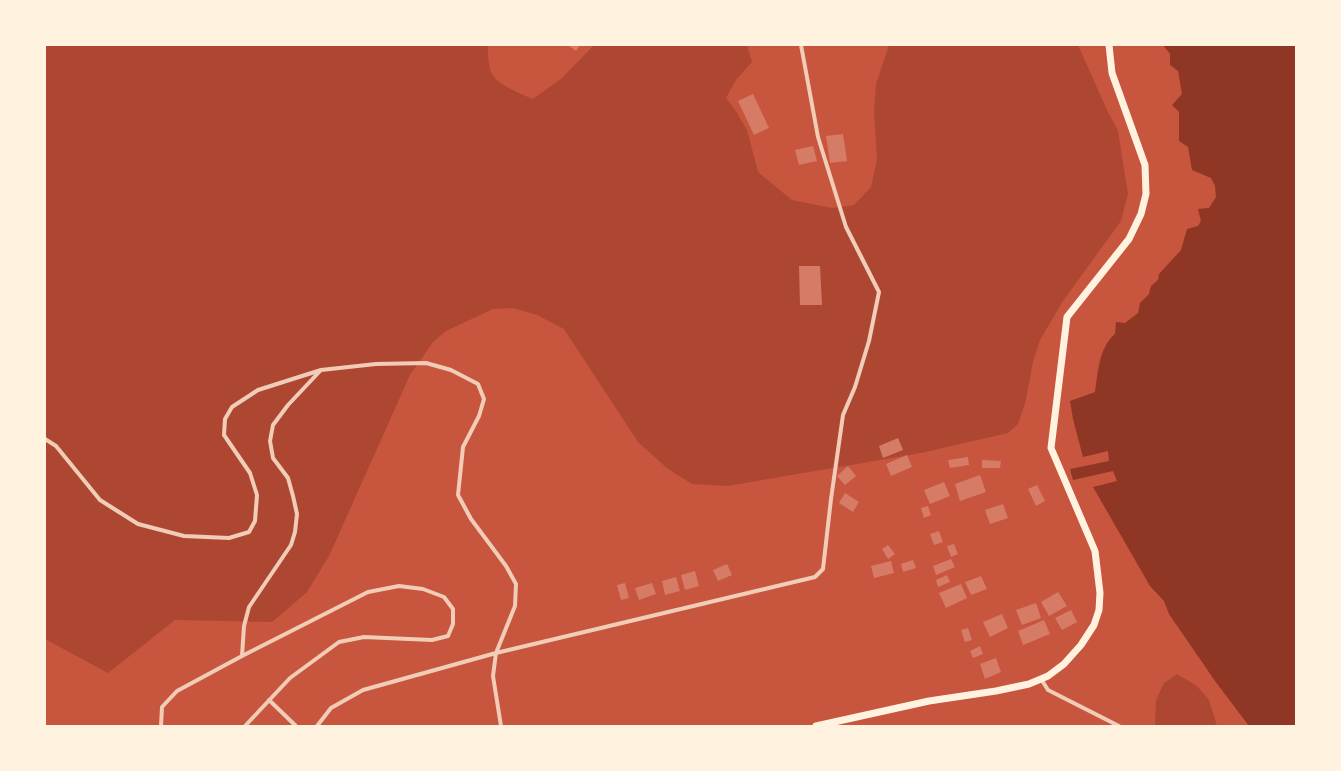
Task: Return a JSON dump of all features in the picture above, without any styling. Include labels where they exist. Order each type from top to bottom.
[{"type":"main road","points":[[816,726],[929,701],[996,691],[1029,684],[1048,676],[1064,664],[1081,645],[1094,625],[1099,610],[1100,593],[1094,551],[1051,448],[1067,317],[1129,239],[1141,214],[1146,194],[1145,165],[1112,73],[1109,45]]},
{"type":"street","points":[[317,726],[331,708],[363,690],[496,652],[816,577],[823,569],[843,415],[855,387],[869,341],[879,292],[846,227],[818,136],[801,45]]},
{"type":"street","points":[[45,439],[56,446],[100,500],[138,524],[184,536],[229,538],[249,532],[255,521],[257,495],[250,473],[224,435],[226,419],[232,407],[258,390],[321,370],[376,364],[426,363],[452,370],[478,384],[484,399],[479,416],[463,447],[458,495],[471,519],[506,566],[516,584],[514,606],[496,652],[493,676],[501,726]]},
{"type":"street","points":[[242,656],[244,626],[250,607],[291,545],[295,532],[297,514],[288,478],[273,458],[270,441],[273,425],[288,405],[321,370]]},
{"type":"street","points":[[161,726],[162,707],[177,691],[368,592],[399,586],[423,589],[444,597],[453,609],[452,624],[448,636],[432,640],[364,637],[339,642],[290,678],[245,726]]},
{"type":"street","points":[[1041,679],[1048,690],[1119,726]]},
{"type":"street","points":[[269,700],[296,726]]},
{"type":"shaded area","points":[[45,45],[488,45],[488,60],[492,74],[495,78],[510,89],[533,99],[562,78],[594,45],[747,45],[752,62],[736,80],[726,98],[734,108],[747,130],[758,172],[792,200],[832,208],[854,205],[871,187],[877,159],[874,112],[876,84],[889,45],[1078,45],[1118,131],[1128,194],[1121,221],[1063,301],[1040,340],[1033,362],[1025,404],[1018,424],[1008,433],[921,453],[727,486],[692,484],[668,469],[638,442],[564,329],[537,315],[513,308],[493,309],[446,331],[433,342],[410,375],[329,556],[307,592],[272,622],[175,620],[108,673],[45,639]]},
{"type":"shaded area","points":[[1163,45],[1296,45],[1296,726],[1249,726],[1215,681],[1169,614],[1164,601],[1150,586],[1093,487],[1117,481],[1113,471],[1073,480],[1070,469],[1109,461],[1108,451],[1083,457],[1070,401],[1095,392],[1102,353],[1110,339],[1115,334],[1116,322],[1125,323],[1138,313],[1140,303],[1149,294],[1151,286],[1158,280],[1159,274],[1181,250],[1187,229],[1198,226],[1201,221],[1198,209],[1209,208],[1216,197],[1215,186],[1211,178],[1192,170],[1188,147],[1179,141],[1179,112],[1172,105],[1182,94],[1178,71],[1170,65],[1170,54]]},
{"type":"shaded area","points":[[1177,674],[1197,686],[1209,700],[1217,726],[1155,726],[1156,700],[1164,683]]},
{"type":"building","points":[[568,45],[580,45],[576,51]]},
{"type":"building","points":[[753,94],[769,128],[754,135],[738,101]]},
{"type":"building","points":[[843,134],[847,161],[830,163],[826,136]]},
{"type":"building","points":[[813,146],[817,161],[799,165],[795,150]]},
{"type":"building","points":[[799,266],[820,266],[822,305],[800,305]]},
{"type":"building","points":[[898,438],[903,450],[883,458],[879,446]]},
{"type":"building","points":[[907,455],[912,467],[891,476],[886,464]]},
{"type":"building","points":[[968,457],[969,465],[950,468],[948,460]]},
{"type":"building","points":[[982,460],[1001,461],[1000,468],[982,468]]},
{"type":"building","points":[[848,466],[856,476],[845,485],[837,476]]},
{"type":"building","points":[[980,475],[986,492],[960,501],[955,484]]},
{"type":"building","points":[[944,482],[950,496],[930,504],[924,490]]},
{"type":"building","points":[[1037,485],[1045,501],[1036,506],[1028,489]]},
{"type":"building","points":[[845,493],[859,502],[853,512],[839,503]]},
{"type":"building","points":[[1003,504],[1008,518],[990,524],[985,510]]},
{"type":"building","points":[[928,506],[931,515],[924,518],[921,508]]},
{"type":"building","points":[[939,531],[943,542],[934,545],[930,534]]},
{"type":"building","points":[[954,544],[958,554],[951,557],[947,546]]},
{"type":"building","points":[[888,545],[895,554],[888,559],[882,549]]},
{"type":"building","points":[[951,559],[955,567],[936,575],[933,566]]},
{"type":"building","points":[[913,560],[916,568],[903,572],[901,564]]},
{"type":"building","points":[[891,561],[894,573],[874,578],[871,566]]},
{"type":"building","points":[[727,564],[732,575],[718,581],[713,570]]},
{"type":"building","points":[[695,571],[699,586],[685,590],[681,575]]},
{"type":"building","points":[[947,575],[950,582],[938,587],[936,580]]},
{"type":"building","points":[[981,576],[987,589],[971,595],[965,582]]},
{"type":"building","points":[[676,577],[680,591],[665,595],[662,581]]},
{"type":"building","points":[[625,583],[629,598],[621,600],[617,585]]},
{"type":"building","points":[[652,583],[656,594],[639,600],[635,588]]},
{"type":"building","points":[[961,584],[967,598],[946,608],[939,593]]},
{"type":"building","points":[[1058,592],[1067,606],[1049,616],[1041,602]]},
{"type":"building","points":[[1036,603],[1041,618],[1022,625],[1016,610]]},
{"type":"building","points":[[1071,610],[1077,622],[1062,630],[1055,618]]},
{"type":"building","points":[[1002,614],[1008,628],[990,637],[983,622]]},
{"type":"building","points":[[1044,620],[1050,634],[1023,645],[1018,631]]},
{"type":"building","points":[[968,628],[972,640],[965,642],[961,630]]},
{"type":"building","points":[[980,646],[983,654],[973,658],[970,651]]},
{"type":"building","points":[[996,658],[1001,672],[985,679],[980,664]]}]
